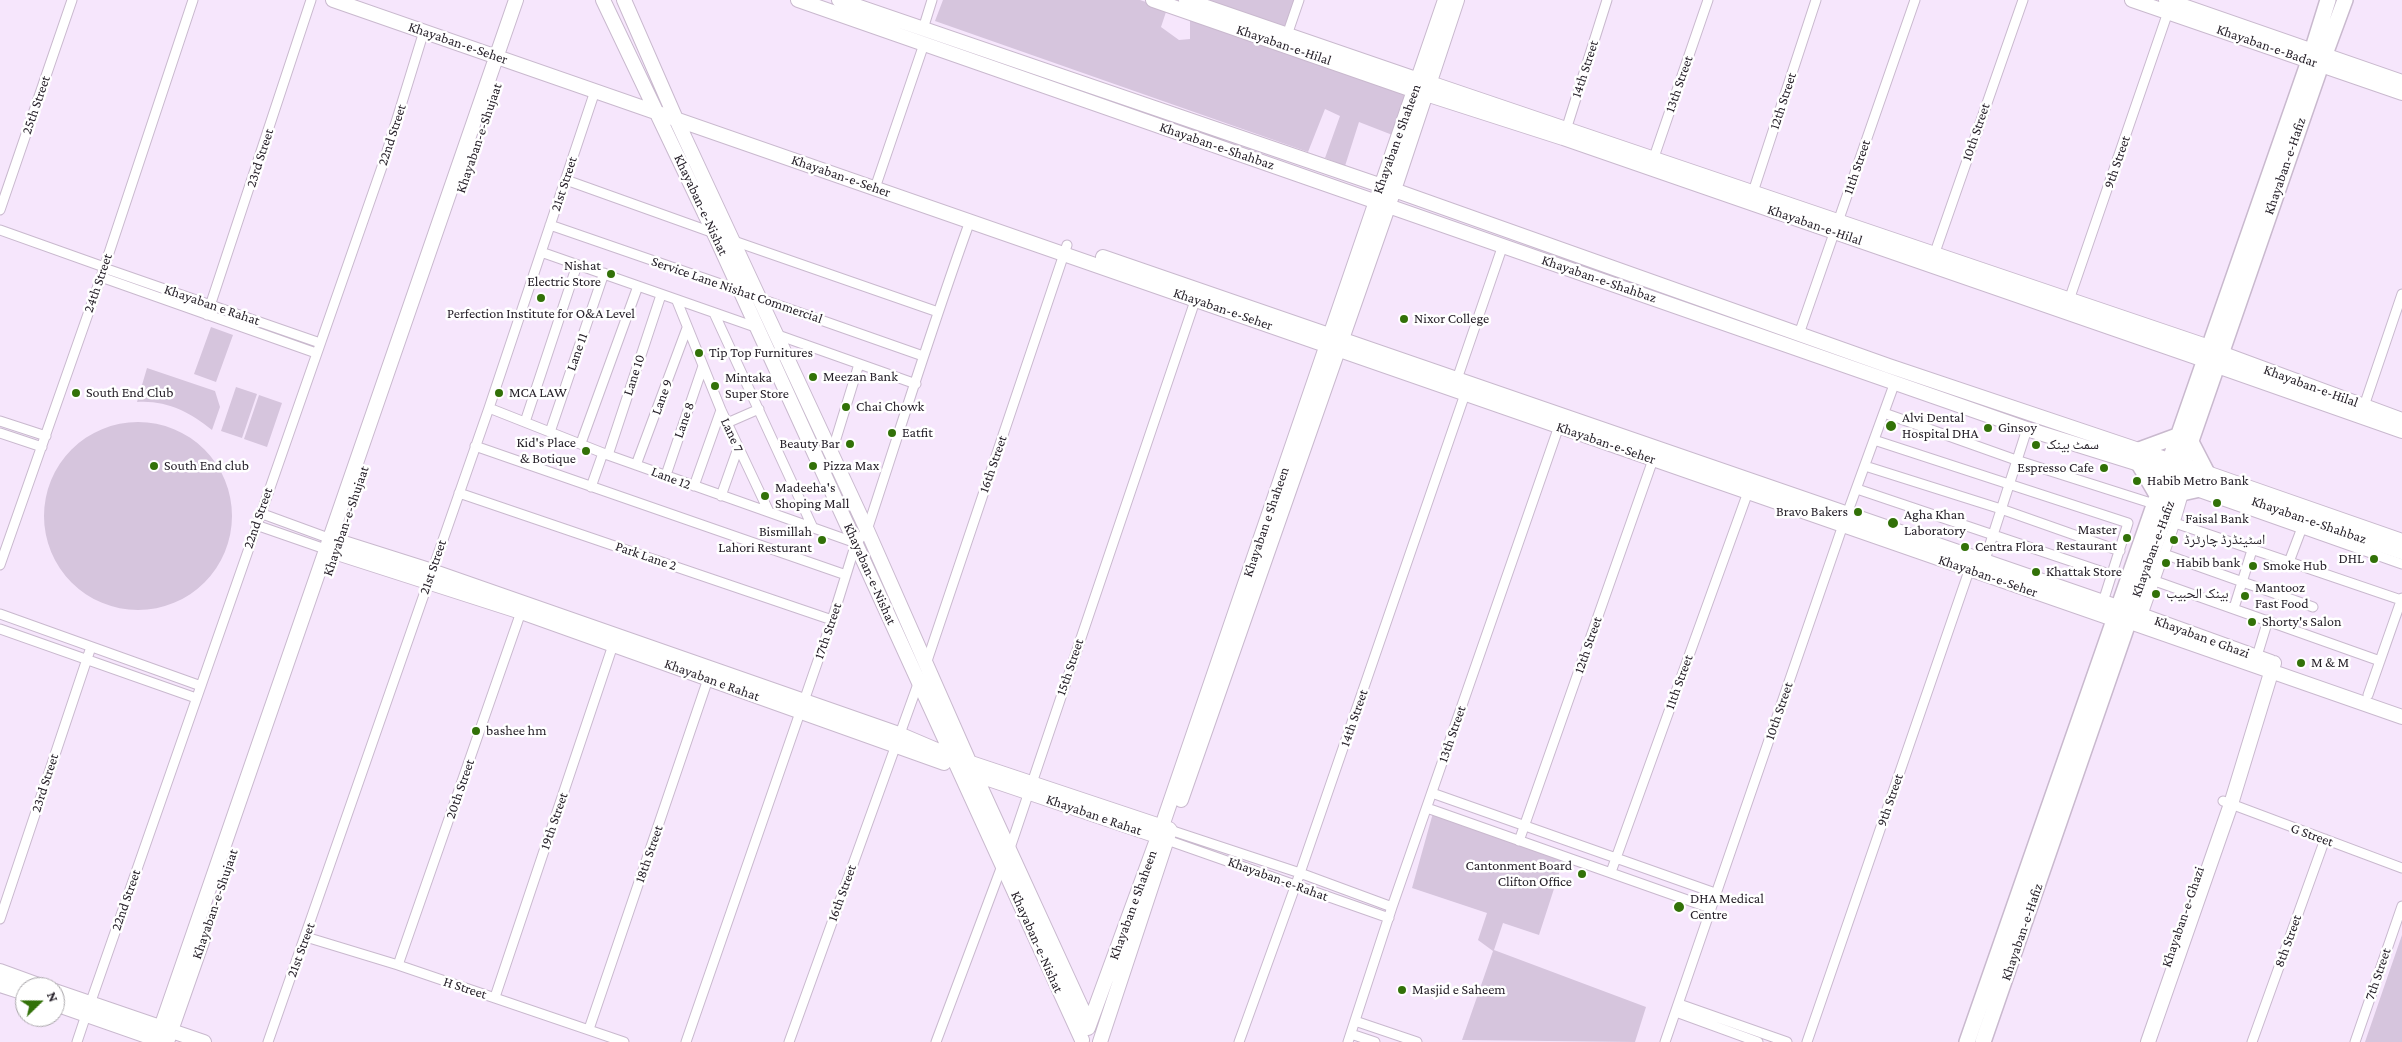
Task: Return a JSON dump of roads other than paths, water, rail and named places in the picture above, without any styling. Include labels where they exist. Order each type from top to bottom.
[{"type":"main road","name":"Khayaban-e-Hafiz","points":[[1983,1042],[2045,865],[2128,616],[2156,500],[2167,466],[2184,439],[2316,58],[2328,0]]},
{"type":"main road","name":"Khayaban-e-Hafiz","points":[[2316,58],[2346,0]]},
{"type":"main road","name":"Khayaban-e-Hafiz","points":[[1968,1042],[2031,860],[2128,616],[2162,547],[2183,492],[2184,439]]},
{"type":"main road","points":[[2156,500],[2139,457],[2184,439],[2207,475],[2183,492]]},
{"type":"main road","points":[[2031,860],[2045,865]]},
{"type":"street","name":"25th Street","points":[[0,210],[72,0]]},
{"type":"street","name":"24th Street","points":[[0,565],[103,271],[194,0]]},
{"type":"street","name":"23rd Street","points":[[208,315],[311,0]]},
{"type":"street","name":"Khayaban-e-Seher","points":[[333,0],[503,55],[1333,342],[1559,426],[1655,454],[1748,492],[1845,520]]},
{"type":"street","name":"Khayaban-e-Seher","points":[[355,0],[595,91],[654,107]]},
{"type":"street","points":[[503,55],[516,0]]},
{"type":"street","name":"Khayaban-e-Shujaat","points":[[163,1037],[503,55],[525,0]]},
{"type":"street","name":"Khayaban-e-Nishat","points":[[604,0],[741,291],[919,682],[1010,849],[1089,1024]]},
{"type":"street","name":"Khayaban-e-Nishat","points":[[624,0],[867,530],[926,664],[1002,865],[1082,1041]]},
{"type":"street","name":"Khayaban-e-Shahbaz","points":[[798,0],[2027,429],[2139,457]]},
{"type":"street","name":"Khayaban-e-Shahbaz","points":[[839,0],[1394,190],[2139,457],[2182,471],[2207,475],[2402,541]]},
{"type":"street","points":[[923,29],[932,0]]},
{"type":"street","name":"Khayaban-e-Hilal","points":[[1153,0],[1285,40],[1565,133],[2213,357],[2402,420]]},
{"type":"street","points":[[1186,0],[1285,40],[1299,0]]},
{"type":"street","name":"Khayaban e Shaheen","points":[[1381,203],[1394,190],[1445,0]]},
{"type":"street","name":"Khayaban e Shaheen","points":[[1100,1042],[1164,833],[1381,203],[1380,186],[1457,0]]},
{"type":"street","name":"14th Street","points":[[1565,133],[1607,0]]},
{"type":"street","name":"13th Street","points":[[1652,163],[1708,0]]},
{"type":"street","name":"12th Street","points":[[1752,197],[1816,0]]},
{"type":"street","name":"11th Street","points":[[1799,334],[1915,0]]},
{"type":"street","name":"10th Street","points":[[1932,260],[2023,0]]},
{"type":"street","name":"Khayaban-e-Badar","points":[[2132,0],[2167,6],[2316,58],[2402,93]]},
{"type":"street","name":"9th Street","points":[[2067,306],[2167,6]]},
{"type":"street","name":"22nd Street","points":[[77,1042],[384,161],[424,31]]},
{"type":"street","points":[[876,184],[924,44]]},
{"type":"street","name":"Khayaban-e-Badar","points":[[2316,58],[2402,82]]},
{"type":"street","name":"21st Street","points":[[268,1042],[489,408],[595,91]]},
{"type":"street","points":[[566,180],[938,312]]},
{"type":"street","name":"Khayaban-e-Seher","points":[[876,184],[970,221],[1066,250]]},
{"type":"street","name":"17th Street","points":[[686,1042],[832,620],[856,543],[867,530],[916,384],[923,356],[970,221]]},
{"type":"street","name":"Service Lane Nishat Commercial","points":[[550,225],[923,356]]},
{"type":"street","points":[[0,230],[103,271]]},
{"type":"street","name":"14th Street","points":[[1239,1042],[1296,886],[1459,388],[1503,246]]},
{"type":"street","name":"16th Street","points":[[789,1042],[926,664],[1066,250]]},
{"type":"street","points":[[542,252],[916,384]]},
{"type":"street","points":[[525,422],[577,265]]},
{"type":"street","name":"Khayaban e Rahat","points":[[103,271],[211,305],[320,343]]},
{"type":"street","name":"Khayaban e Rahat","points":[[103,271],[208,315],[316,354]]},
{"type":"street","name":"Lane 11","points":[[550,432],[604,273]]},
{"type":"street","points":[[581,443],[638,286]]},
{"type":"street","points":[[2364,406],[2402,294]]},
{"type":"street","name":"Lane 10","points":[[591,486],[606,454],[661,295]]},
{"type":"street","name":"15th Street","points":[[936,1042],[1002,865],[1010,849],[1028,788],[1197,295]]},
{"type":"street","name":"Lane 7","points":[[677,301],[721,410],[769,512]]},
{"type":"street","points":[[714,313],[813,528]]},
{"type":"street","name":"Lane 9","points":[[636,465],[687,328]]},
{"type":"street","points":[[2213,357],[2402,431]]},
{"type":"street","points":[[831,455],[859,364]]},
{"type":"street","name":"Lane 8","points":[[666,475],[703,366]]},
{"type":"street","name":"10th Street","points":[[1665,1042],[1845,520],[1895,382]]},
{"type":"street","name":"Khayaban-e-Seher","points":[[1459,388],[2128,616],[2272,667],[2402,717]]},
{"type":"street","name":"Lane 12","points":[[489,408],[720,496],[856,543]]},
{"type":"street","points":[[727,423],[759,409]]},
{"type":"street","points":[[694,486],[721,410]]},
{"type":"street","points":[[1884,412],[2016,460],[2156,500]]},
{"type":"street","points":[[0,420],[46,436]]},
{"type":"street","name":"13th Street","points":[[1350,1038],[1392,907],[1559,426]]},
{"type":"street","name":"9th Street","points":[[1807,1042],[1977,565],[1993,534],[2027,429]]},
{"type":"street","points":[[0,433],[42,447]]},
{"type":"street","points":[[1874,440],[2128,523],[2101,608]]},
{"type":"street","points":[[475,446],[846,575]]},
{"type":"street","points":[[720,496],[738,448]]},
{"type":"street","name":"12th Street","points":[[1519,841],[1655,454]]},
{"type":"street","points":[[1865,466],[2000,509],[2120,551]]},
{"type":"street","points":[[2207,475],[2402,534]]},
{"type":"street","name":"Khayaban-e-Shahbaz","points":[[2207,475],[2303,524],[2402,552]]},
{"type":"street","points":[[1856,489],[2112,575]]},
{"type":"street","name":"Park Lane 2","points":[[459,492],[832,620]]},
{"type":"street","name":"11th Street","points":[[1611,872],[1748,492]]},
{"type":"street","points":[[2128,616],[2155,581],[2162,547],[2175,523],[2183,492],[2303,524],[2402,564]]},
{"type":"street","name":"Khayaban e Rahat","points":[[260,514],[333,546]]},
{"type":"street","points":[[2175,523],[2402,599],[2368,695]]},
{"type":"street","points":[[2290,562],[2303,524]]},
{"type":"street","name":"Khayaban e Rahat","points":[[256,525],[333,546],[430,576],[802,706],[1028,788],[1164,833]]},
{"type":"street","points":[[2162,547],[2241,580],[2314,607]]},
{"type":"street","points":[[2234,608],[2241,580],[2252,550]]},
{"type":"street","name":"Khayaban e Rahat","points":[[430,576],[522,612],[708,679],[802,706]]},
{"type":"street","points":[[2155,581],[2380,661]]},
{"type":"street","name":"20th Street","points":[[398,965],[522,612]]},
{"type":"street","points":[[0,614],[200,686]]},
{"type":"street","name":"Khayaban e Ghazi","points":[[2128,616],[2257,656],[2272,667]]},
{"type":"street","points":[[2257,656],[2268,620]]},
{"type":"street","points":[[0,629],[196,698]]},
{"type":"street","name":"19th Street","points":[[495,998],[613,645]]},
{"type":"street","name":"23rd Street","points":[[0,919],[91,647]]},
{"type":"street","name":"Khayaban-e-Seher","points":[[2272,667],[2402,707]]},
{"type":"street","name":"Khayaban-e-Ghazi","points":[[2148,1042],[2272,667]]},
{"type":"street","name":"18th Street","points":[[589,1029],[708,679]]},
{"type":"street","points":[[1432,794],[1715,894]]},
{"type":"street","name":"Khayaban-e-Ghazi","points":[[2139,1042],[2228,800]]},
{"type":"street","name":"G Street","points":[[2228,800],[2402,868]]},
{"type":"street","points":[[1427,808],[1710,908]]},
{"type":"street","name":"Khayaban e Shaheen","points":[[1082,1041],[1164,833]]},
{"type":"street","name":"Khayaban-e-Rahat","points":[[1164,833],[1300,873],[1392,907]]},
{"type":"street","name":"Khayaban-e-Rahat","points":[[1164,833],[1296,886],[1389,918]]},
{"type":"street","name":"8th Street","points":[[2252,1042],[2324,839]]},
{"type":"street","name":"7th Street","points":[[2355,1042],[2402,906]]},
{"type":"street","name":"H Street","points":[[306,937],[398,965],[624,1042]]},
{"type":"street","points":[[0,971],[15,977]]},
{"type":"street","points":[[0,985],[15,990]]},
{"type":"street","points":[[65,996],[88,1009],[163,1037],[204,1042]]},
{"type":"street","points":[[65,1006],[88,1009]]},
{"type":"street","points":[[1677,1008],[1758,1042]]},
{"type":"street","points":[[1677,1008],[1787,1042]]},
{"type":"street","points":[[1355,1021],[1417,1042]]},
{"type":"street","points":[[1350,1038],[1375,1042]]},
{"type":"place","name":"Nishat Electric Store","points":[[611,274]]},
{"type":"place","name":"Perfection Institute for O&A Level","points":[[541,298]]},
{"type":"place","name":"Nixor College","points":[[1404,319]]},
{"type":"place","name":"Tip Top Furnitures","points":[[699,353]]},
{"type":"place","name":"Meezan Bank","points":[[813,377]]},
{"type":"place","name":"Mintaka Super Store","points":[[715,386]]},
{"type":"place","name":"South End Club","points":[[76,393]]},
{"type":"place","name":"MCA LAW","points":[[499,393]]},
{"type":"place","name":"Chai Chowk","points":[[846,407]]},
{"type":"place","name":"Alvi Dental Hospital DHA","points":[[1891,426]]},
{"type":"place","name":"Ginsoy","points":[[1988,428]]},
{"type":"place","name":"Eatfit","points":[[892,433]]},
{"type":"place","name":"Beauty Bar","points":[[850,444]]},
{"type":"place","name":"سمٹ بینک","points":[[2036,445]]},
{"type":"place","name":"Kid's Place & Botique","points":[[586,451]]},
{"type":"place","name":"South End club","points":[[154,466]]},
{"type":"place","name":"Pizza Max","points":[[813,466]]},
{"type":"place","name":"Espresso Cafe","points":[[2104,468]]},
{"type":"place","name":"Habib Metro Bank","points":[[2137,481]]},
{"type":"place","name":"Madeeha's Shoping Mall","points":[[765,496]]},
{"type":"place","name":"Faisal Bank","points":[[2217,503]]},
{"type":"place","name":"Bravo Bakers","points":[[1858,512]]},
{"type":"place","name":"Agha Khan Laboratory","points":[[1893,523]]},
{"type":"place","name":"Master Restaurant","points":[[2127,538]]},
{"type":"place","name":"Bismillah Lahori Resturant","points":[[822,540]]},
{"type":"place","name":"اسٹینڈرڈ چارٹرڈ","points":[[2174,540]]},
{"type":"place","name":"Centra Flora","points":[[1965,547]]},
{"type":"place","name":"DHL","points":[[2374,559]]},
{"type":"place","name":"Habib bank","points":[[2166,563]]},
{"type":"place","name":"Smoke Hub","points":[[2253,566]]},
{"type":"place","name":"Khattak Store","points":[[2036,572]]},
{"type":"place","name":"بينک الحبيب","points":[[2156,594]]},
{"type":"place","name":"Mantooz Fast Food","points":[[2245,596]]},
{"type":"place","name":"Shorty's Salon","points":[[2252,622]]},
{"type":"place","name":"M & M","points":[[2301,663]]},
{"type":"place","name":"bashee hm","points":[[476,731]]},
{"type":"place","name":"Cantonment Board Clifton Office","points":[[1582,874]]},
{"type":"place","name":"DHA Medical Centre","points":[[1679,907]]},
{"type":"place","name":"Masjid e Saheem","points":[[1402,990]]}]
